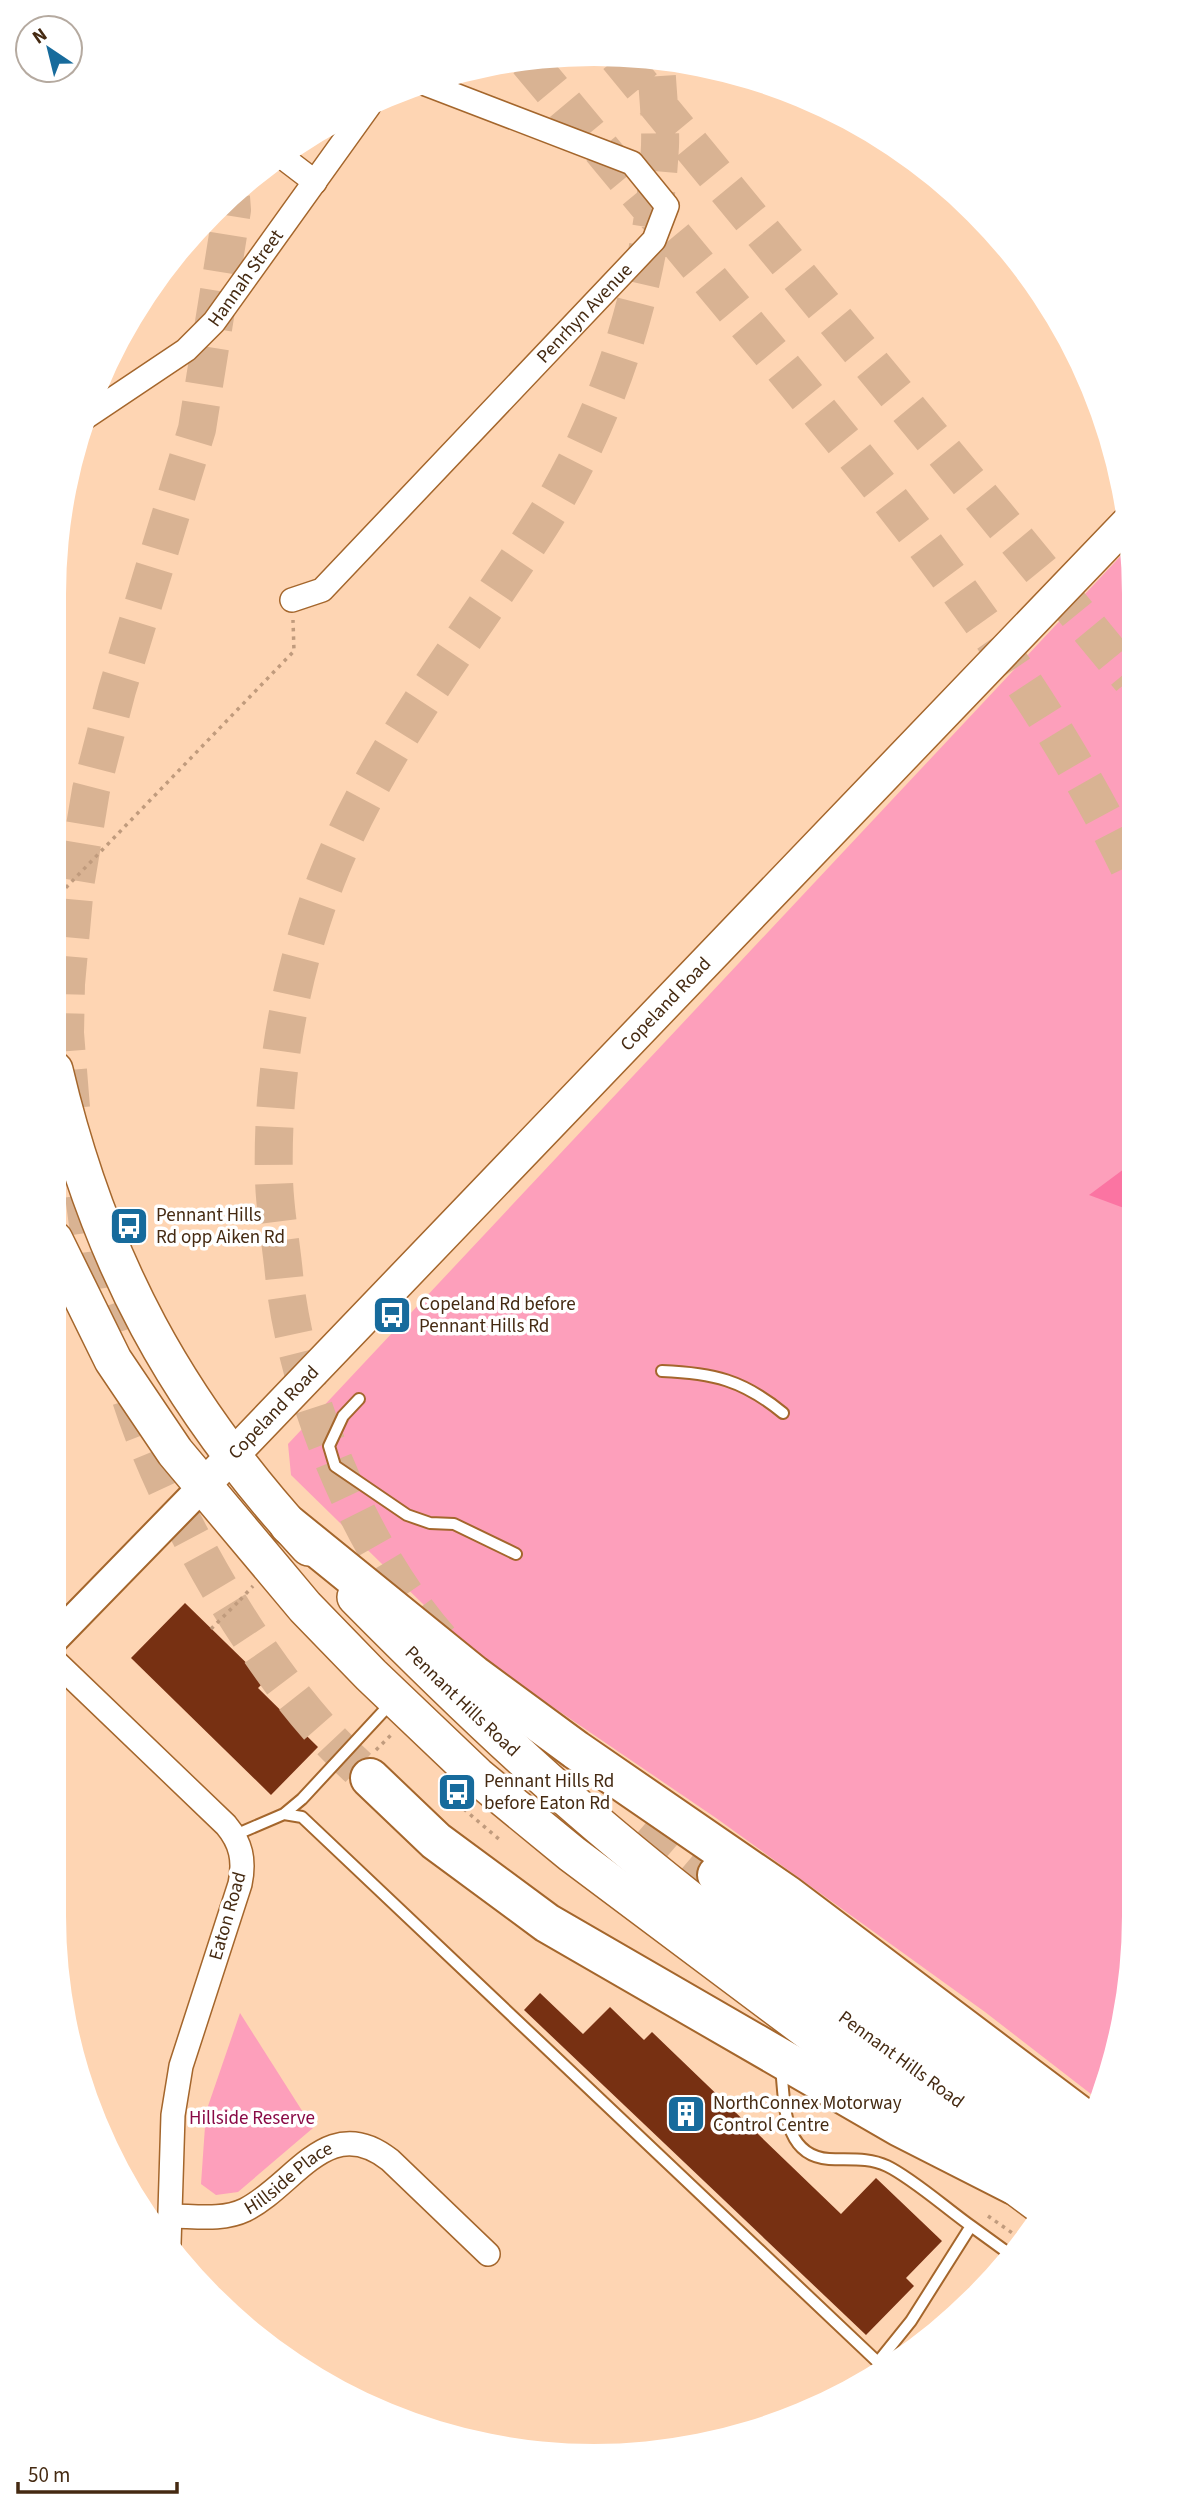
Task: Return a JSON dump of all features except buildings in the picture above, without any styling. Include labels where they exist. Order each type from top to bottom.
[{"type":"highway","name":"Pennant Hills Road","points":[[66,1134],[104,1237],[144,1323],[188,1396],[289,1525],[470,1712],[596,1824],[768,1961],[1056,2173]]},
{"type":"highway","name":"Pennant Hills Road","points":[[66,1264],[113,1360],[175,1452],[305,1607],[396,1698],[477,1776],[572,1854],[1028,2196]]},
{"type":"highway","points":[[289,1525],[474,1675],[576,1750],[787,1895],[1082,2118]]},
{"type":"highway","points":[[370,1778],[436,1842],[547,1923],[771,2050],[900,2127],[1028,2196]]},
{"type":"highway","points":[[717,1875],[747,1905],[1069,2146]]},
{"type":"main road","name":"Copeland Road","points":[[203,1486],[1119,532]]},
{"type":"street","name":"Penrhyn Avenue","points":[[292,600],[322,590],[654,240],[667,206],[632,163],[441,90]]},
{"type":"street","name":"Hannah Street","points":[[102,406],[186,350],[214,322],[357,123]]},
{"type":"street","points":[[290,163],[315,182]]},
{"type":"street","points":[[66,1627],[203,1486]]},
{"type":"street","points":[[66,1672],[234,1835]]},
{"type":"street","name":"Eaton Road","points":[[170,2228],[173,2115],[181,2066],[240,1884],[243,1859],[234,1835]]},
{"type":"street","name":"Hillside Place","points":[[170,2216],[229,2216],[244,2210],[324,2150],[359,2142],[374,2147],[390,2160],[488,2254]]},
{"type":"lane","points":[[662,1371],[726,1378],[757,1392],[783,1413]]},
{"type":"lane","points":[[359,1399],[343,1416],[329,1446],[335,1466],[407,1516],[430,1523],[454,1524],[516,1554]]},
{"type":"lane","points":[[234,1835],[284,1814],[302,1799],[396,1698]]},
{"type":"lane","points":[[284,1814],[302,1817],[877,2361]]},
{"type":"lane","points":[[771,2050],[781,2064],[786,2124],[803,2149],[825,2159],[855,2158],[888,2166],[1003,2249]]},
{"type":"lane","points":[[888,2355],[971,2226]]},
{"type":"path","points":[[66,888],[294,651],[292,600]]},
{"type":"path","points":[[211,1629],[255,1585]]},
{"type":"green space","points":[[1121,556],[1122,1915],[1118,1984],[1112,2019],[1105,2052],[1091,2094],[985,2012],[716,1818],[472,1652],[291,1475],[288,1444]]},
{"type":"green space","name":"Hillside Reserve","points":[[240,2013],[313,2128],[238,2192],[216,2195],[201,2184],[206,2112]]},
{"type":"shaded area","points":[[1122,1170],[1122,1207],[1089,1195]]},
{"type":"tunnel","points":[[627,68],[1122,668]]},
{"type":"tunnel","points":[[536,70],[826,419],[923,542],[1014,668],[1056,734],[1122,854]]},
{"type":"tunnel","points":[[440,1640],[411,1603],[359,1516],[336,1468],[302,1369],[291,1320],[275,1192],[274,1142],[280,1065],[293,988],[303,951],[327,878],[348,830],[399,738],[544,519],[569,476],[609,386],[625,340],[649,244],[660,146],[657,70]]},
{"type":"tunnel","points":[[66,984],[75,886],[91,790],[117,690],[197,429],[232,211]]},
{"type":"tunnel","points":[[66,1046],[71,1108]]},
{"type":"tunnel","points":[[84,1195],[98,1298],[110,1335]]},
{"type":"tunnel","points":[[131,1399],[171,1497],[228,1603],[297,1701],[333,1743],[370,1778]]},
{"type":"tunnel","points":[[650,1818],[717,1875]]},
{"type":"place","name":"Pennant Hills Rd opp Aiken Rd","points":[[129,1226]]},
{"type":"place","name":"Copeland Rd before Pennant Hills Rd","points":[[392,1315]]},
{"type":"place","name":"Pennant Hills Rd before Eaton Rd","points":[[457,1792]]},
{"type":"place","name":"NorthConnex Motorway Control Centre","points":[[686,2114]]}]
